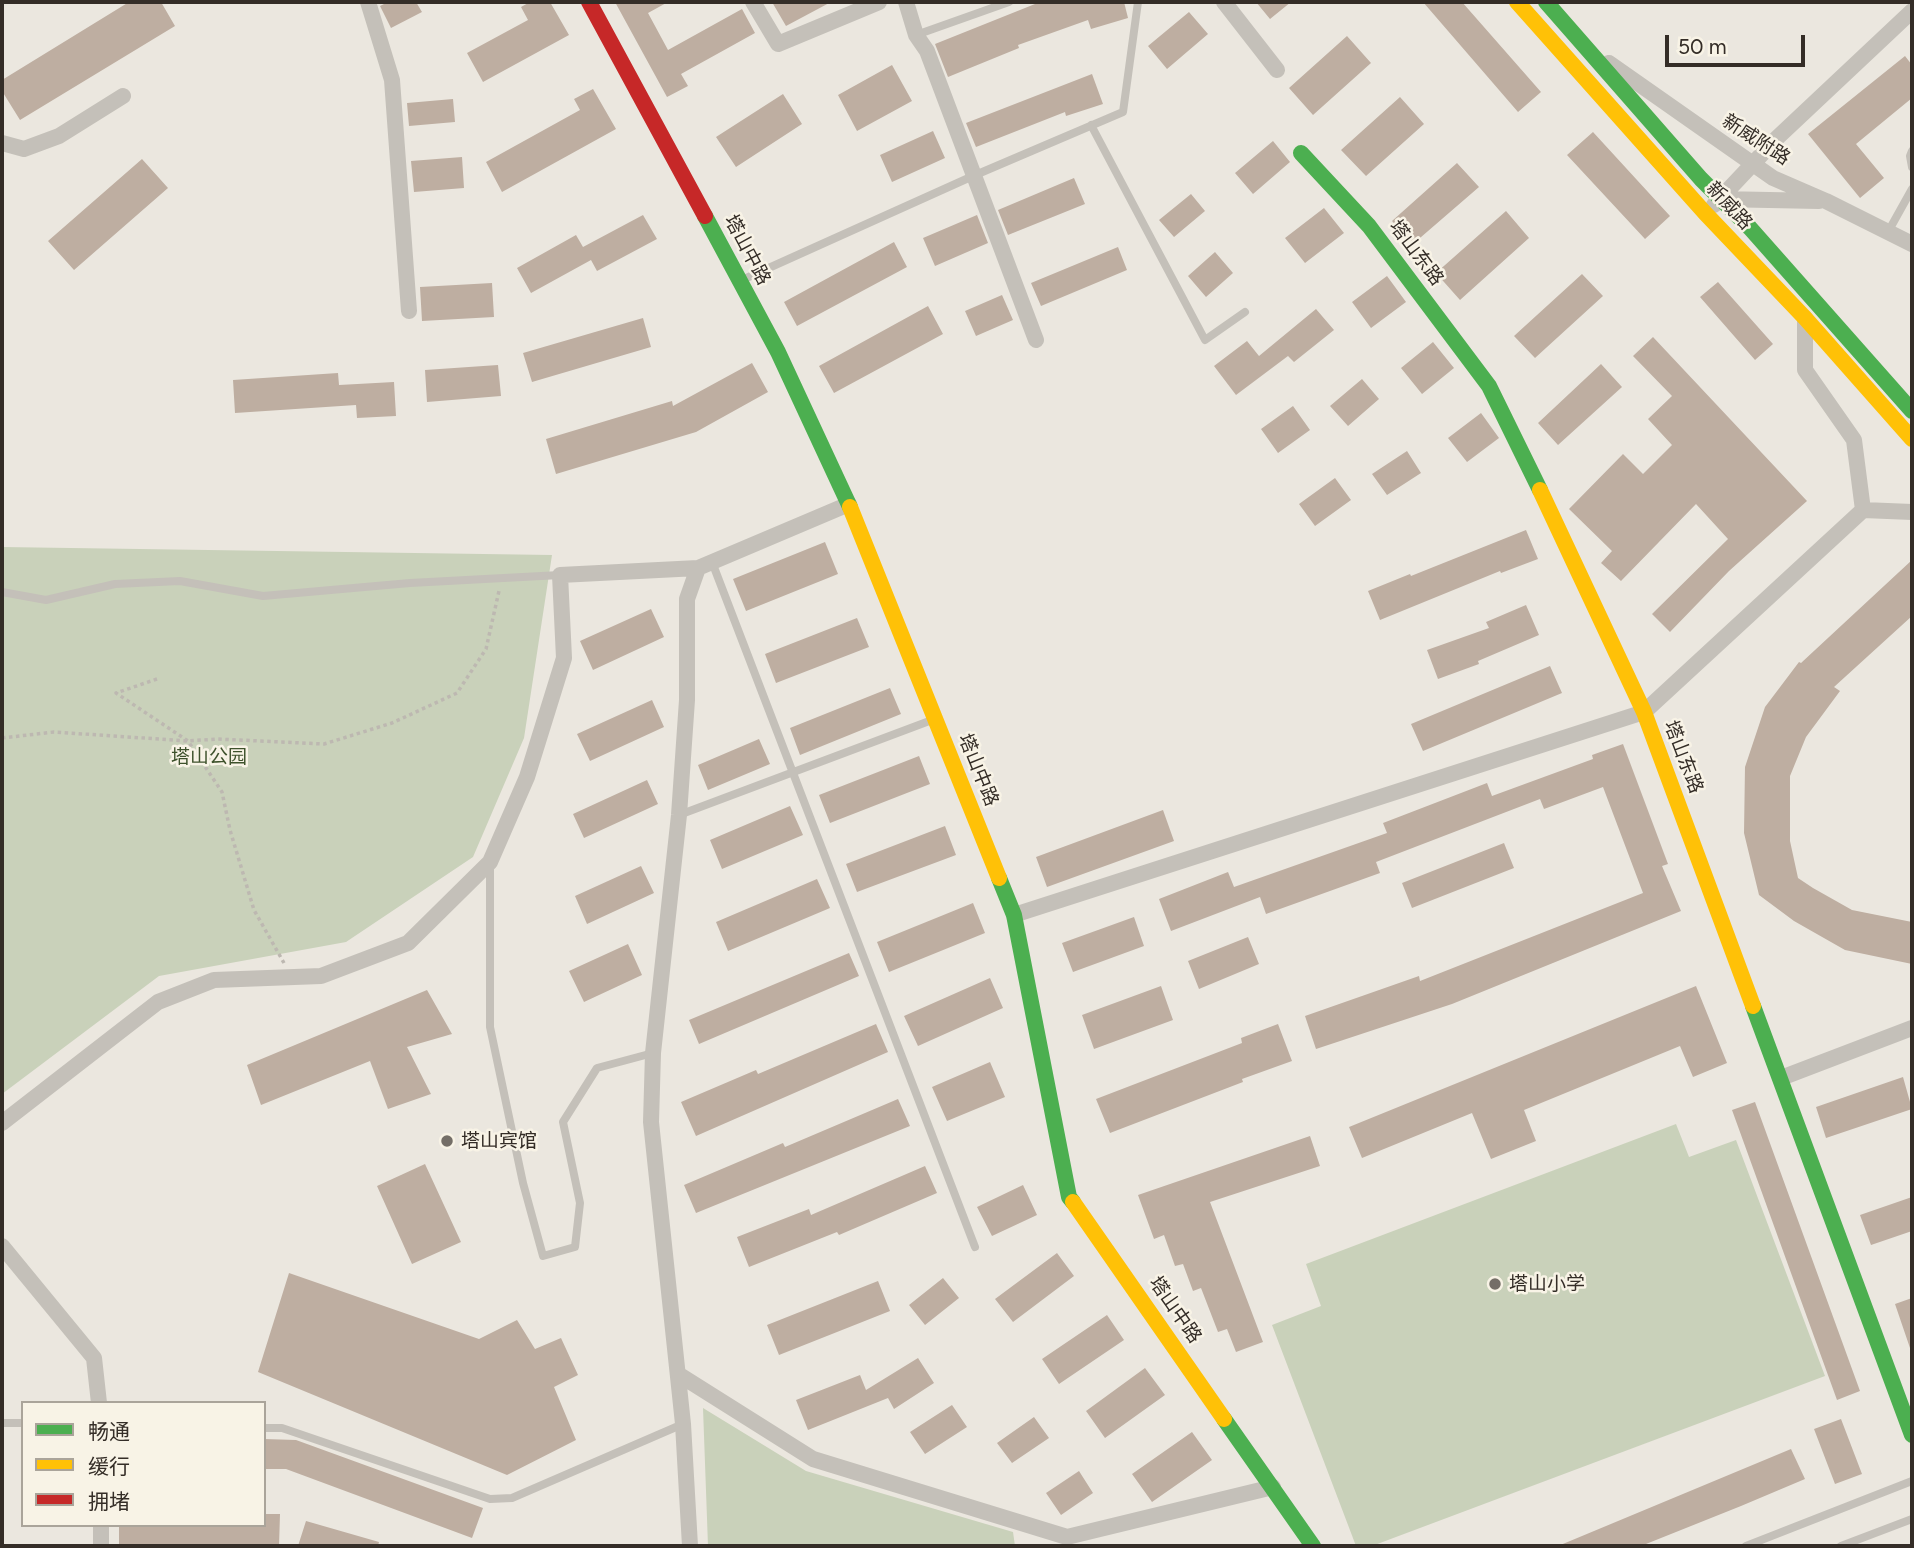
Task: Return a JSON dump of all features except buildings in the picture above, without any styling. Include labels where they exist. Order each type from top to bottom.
[{"type":"street","points":[[368,2],[392,80],[409,311]]},
{"type":"street","name":"塔山中路","points":[[589,2],[778,352],[849,504],[1014,915],[1069,1197],[1313,1546]]},
{"type":"street","points":[[753,2],[778,44],[878,2]]},
{"type":"street","points":[[906,2],[916,34],[927,51],[1036,340]]},
{"type":"street","points":[[1224,2],[1277,70]]},
{"type":"street","name":"新威路","points":[[1517,2],[1912,439]]},
{"type":"street","name":"新威路","points":[[1546,2],[1912,411]]},
{"type":"street","points":[[1705,213],[1751,164],[1912,11]]},
{"type":"street","name":"新威附路","points":[[1590,49],[1773,178],[1912,244]]},
{"type":"street","points":[[2,144],[24,149],[59,136],[123,96]]},
{"type":"street","name":"塔山东路","points":[[1301,153],[1370,226],[1489,386],[1644,712],[1912,1435]]},
{"type":"street","points":[[1720,199],[1826,201]]},
{"type":"street","points":[[1805,318],[1805,370],[1854,440],[1863,510]]},
{"type":"street","points":[[2,1123],[158,1002],[214,980],[321,976],[408,943],[490,862],[527,777],[564,658],[560,575],[705,565],[849,504]]},
{"type":"street","points":[[1014,915],[1644,712],[1863,510],[1912,512]]},
{"type":"street","points":[[690,1546],[683,1424],[651,1122],[653,1053],[679,815],[687,700],[687,599],[705,565]]},
{"type":"street","points":[[1781,1078],[1912,1028]]},
{"type":"street","points":[[2,1246],[94,1358],[99,1401]]},
{"type":"street","points":[[678,1374],[813,1459],[1066,1537],[1273,1487]]},
{"type":"street","points":[[101,1527],[101,1546]]},
{"type":"lane","points":[[916,34],[1009,2]]},
{"type":"lane","points":[[740,281],[1123,112],[1138,2]]},
{"type":"lane","points":[[1091,125],[1205,340],[1245,312]]},
{"type":"lane","points":[[1912,151],[1912,167]]},
{"type":"lane","points":[[1888,232],[1912,189]]},
{"type":"lane","points":[[705,565],[795,772],[975,1247]]},
{"type":"lane","points":[[2,592],[46,600],[115,584],[180,580],[263,596],[410,583],[560,575]]},
{"type":"lane","points":[[679,815],[935,719]]},
{"type":"lane","points":[[490,862],[490,1027],[523,1184],[543,1256],[575,1247],[580,1203],[563,1122],[597,1068],[653,1053]]},
{"type":"lane","points":[[2,1423],[21,1423]]},
{"type":"lane","points":[[266,1428],[282,1429],[490,1499],[512,1498],[683,1424]]},
{"type":"lane","points":[[1746,1546],[1912,1481]]},
{"type":"lane","points":[[1841,1546],[1912,1518]]},
{"type":"path","points":[[2,738],[54,732],[187,741],[217,739],[324,744],[392,723],[457,692],[486,649],[502,578]]},
{"type":"path","points":[[157,679],[116,692],[187,741],[222,792],[230,830],[254,910],[292,976]]},
{"type":"green space","name":"塔山公园","points":[[2,547],[552,555],[524,738],[473,857],[346,942],[159,976],[2,1094]]},
{"type":"green space","points":[[1676,1124],[1689,1157],[1736,1140],[1825,1376],[1372,1546],[1356,1546],[1272,1325],[1321,1306],[1306,1264]]},
{"type":"green space","points":[[703,1408],[806,1471],[1013,1532],[1015,1546],[708,1546]]},
{"type":"traffic: fast","points":[[1546,2],[1701,179],[1750,228],[1912,411]]},
{"type":"traffic: fast","points":[[1301,153],[1369,226],[1489,386],[1540,490]]},
{"type":"traffic: fast","points":[[705,216],[778,352],[850,507]]},
{"type":"traffic: fast","points":[[999,878],[1014,915],[1069,1197],[1073,1202]]},
{"type":"traffic: fast","points":[[1753,1006],[1912,1435]]},
{"type":"traffic: fast","points":[[1224,1419],[1313,1546]]},
{"type":"traffic: slow","points":[[1517,2],[1912,439]]},
{"type":"traffic: slow","points":[[1540,490],[1644,712],[1753,1006]]},
{"type":"traffic: slow","points":[[850,507],[999,878]]},
{"type":"traffic: slow","points":[[1073,1202],[1224,1419]]},
{"type":"traffic: jam","points":[[589,2],[705,216]]},
{"type":"place","name":"塔山宾馆","points":[[447,1141]]},
{"type":"place","name":"塔山小学","points":[[1495,1284]]}]
